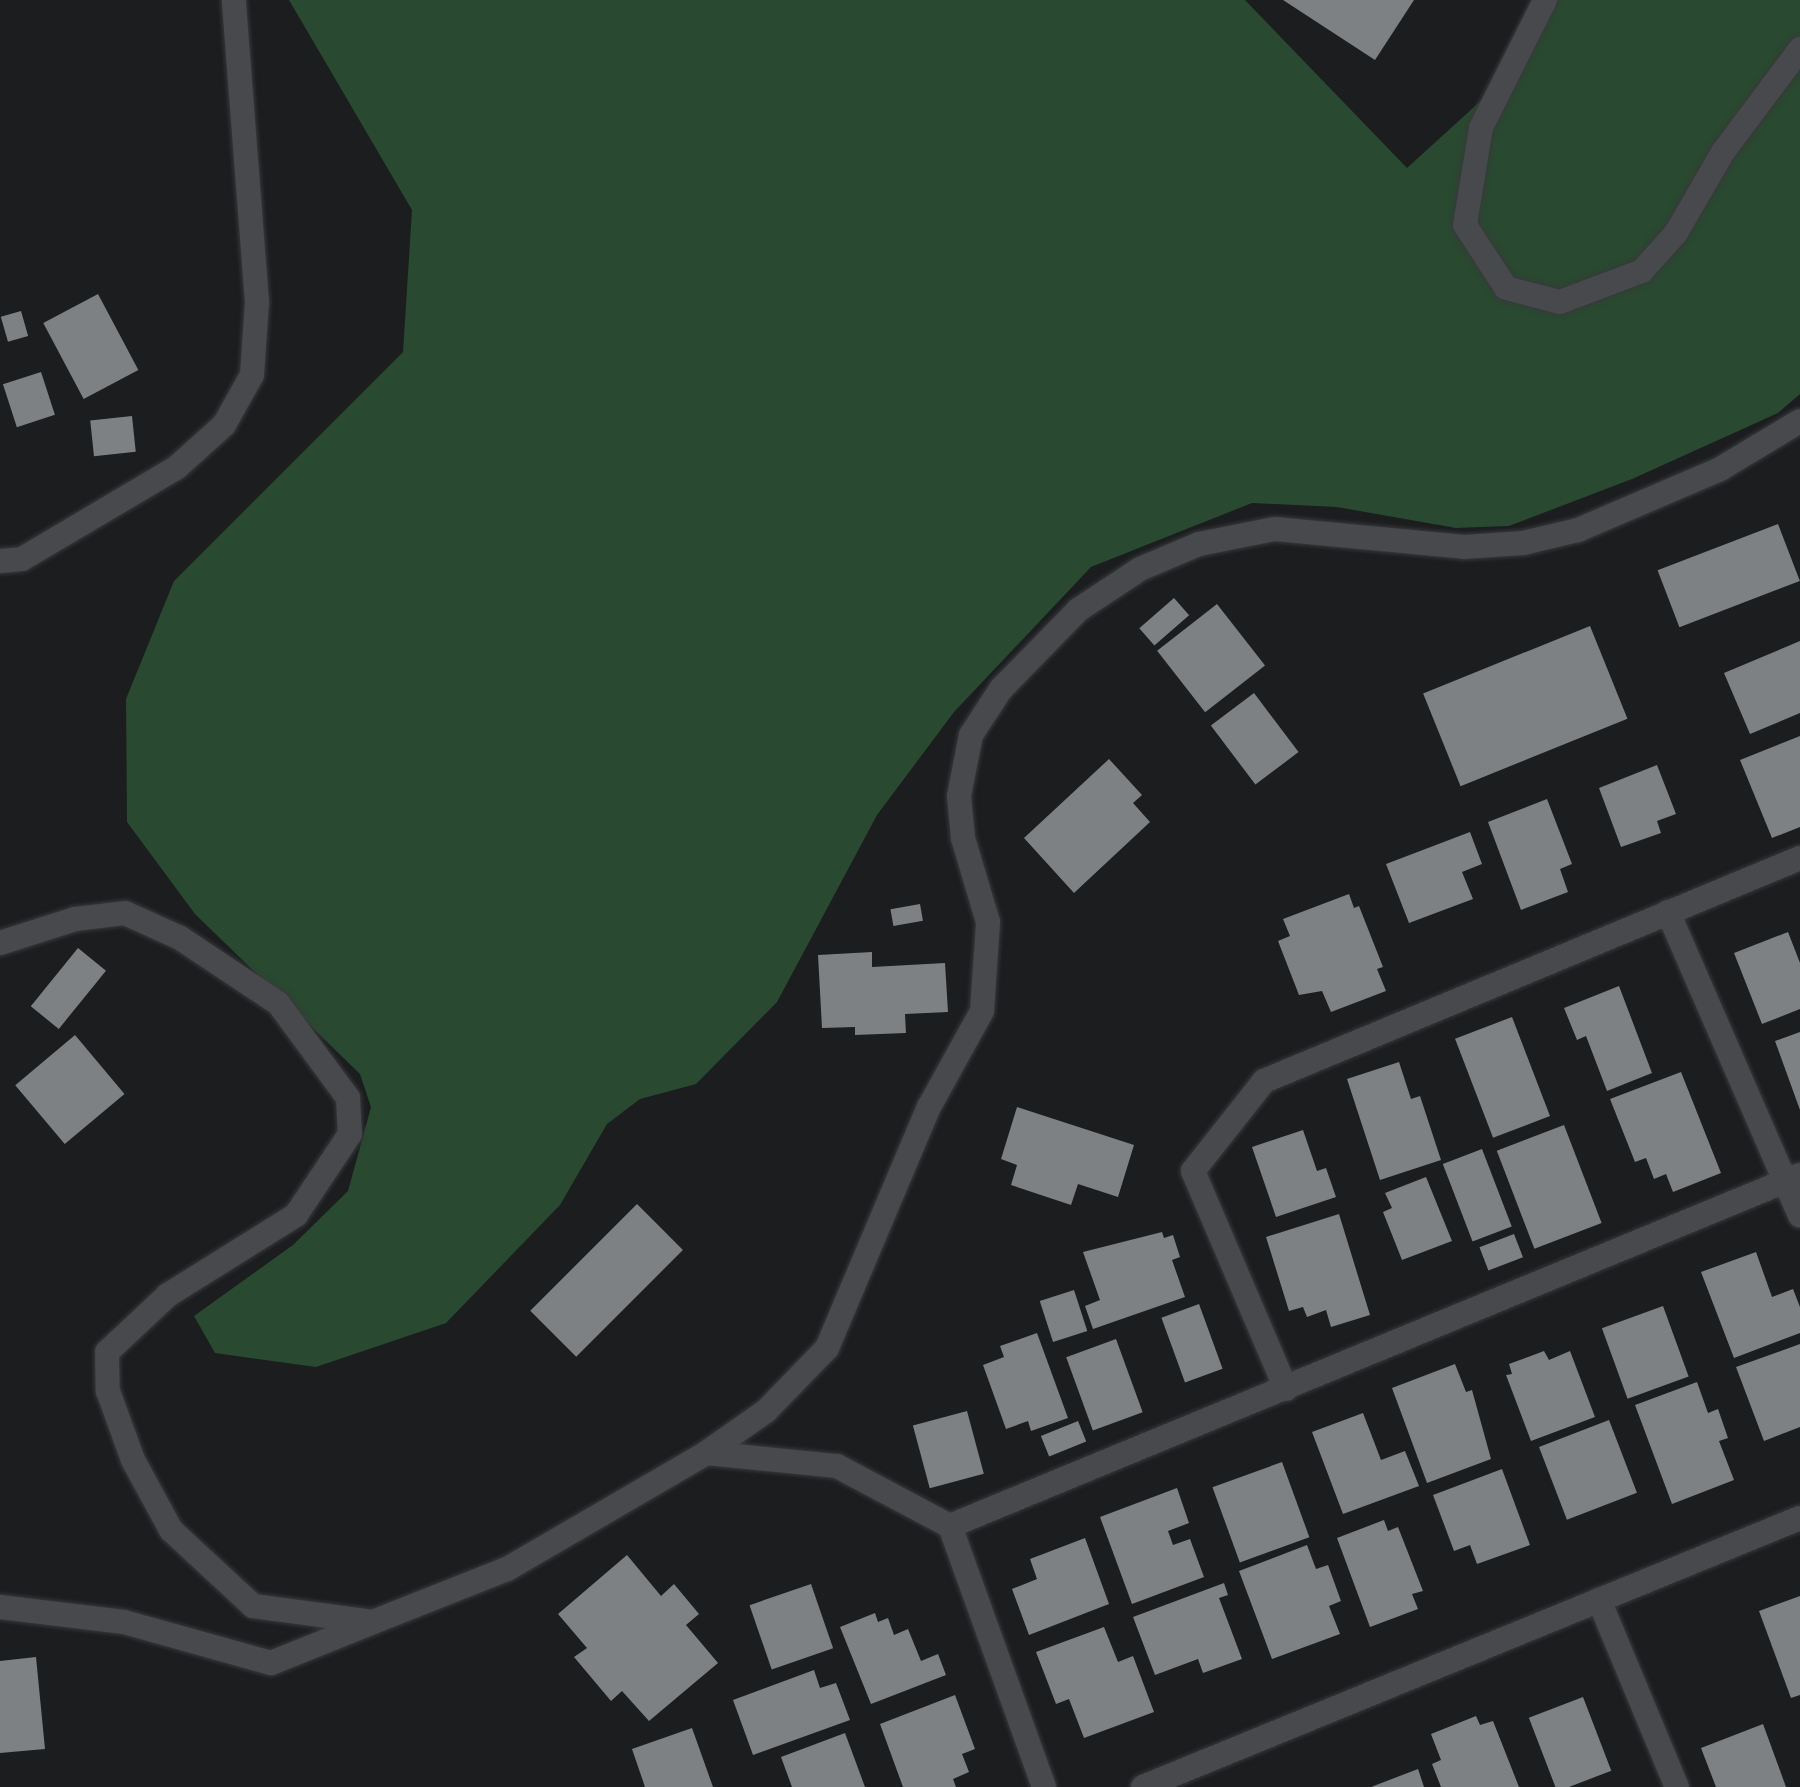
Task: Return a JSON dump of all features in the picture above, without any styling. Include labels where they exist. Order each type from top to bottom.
[{"type":"street","points":[[0,561],[22,559],[176,468],[224,425],[252,375],[257,302],[234,0]]},
{"type":"street","points":[[1545,0],[1481,128],[1465,225],[1506,288],[1560,302],[1642,271],[1676,233],[1723,152],[1800,49]]},
{"type":"street","points":[[0,1607],[124,1622],[271,1663],[507,1569],[706,1453],[766,1411],[827,1348],[929,1107],[982,1011],[988,922],[963,838],[959,796],[971,735],[1001,689],[1078,610],[1155,563],[1199,544],[1275,529],[1464,547],[1523,543],[1578,530],[1720,469],[1800,421]]},
{"type":"street","points":[[1286,1389],[1193,1171],[1264,1081],[1800,858]]},
{"type":"street","points":[[1668,912],[1793,1178],[1800,1216]]},
{"type":"street","points":[[0,943],[75,919],[125,913],[180,938],[278,1003],[348,1098],[350,1134],[296,1215],[168,1295],[137,1323],[107,1352],[108,1391],[133,1460],[171,1530],[253,1606],[373,1622]]},
{"type":"street","points":[[950,1526],[1793,1178]]},
{"type":"street","points":[[706,1453],[837,1466],[950,1526],[1044,1787]]},
{"type":"street","points":[[1143,1787],[1800,1518]]},
{"type":"street","points":[[1599,1600],[1677,1787]]},
{"type":"green space","points":[[289,0],[1245,0],[1407,168],[1529,57],[1550,0],[1800,0],[1800,394],[1778,413],[1632,479],[1509,526],[1456,528],[1337,507],[1252,503],[1091,567],[954,712],[877,815],[777,1002],[696,1084],[640,1099],[607,1124],[560,1205],[446,1323],[316,1367],[215,1353],[194,1316],[293,1245],[348,1191],[371,1107],[360,1074],[195,914],[127,822],[126,699],[174,581],[403,352],[412,210]]},
{"type":"building","points":[[1283,0],[1414,0],[1375,60]]},
{"type":"building","points":[[98,294],[138,370],[84,399],[43,323]]},
{"type":"building","points":[[21,311],[28,336],[8,342],[1,317]]},
{"type":"building","points":[[41,372],[55,415],[17,427],[3,384]]},
{"type":"building","points":[[132,416],[136,452],[94,456],[90,420]]},
{"type":"building","points":[[1778,524],[1800,581],[1679,627],[1658,570]]},
{"type":"building","points":[[1174,598],[1189,615],[1154,646],[1139,628]]},
{"type":"building","points":[[1217,604],[1265,665],[1205,712],[1157,651]]},
{"type":"building","points":[[1590,626],[1627,719],[1461,786],[1423,693]]},
{"type":"building","points":[[1800,641],[1800,713],[1750,734],[1724,673]]},
{"type":"building","points":[[1254,693],[1299,752],[1255,785],[1211,725]]},
{"type":"building","points":[[1800,736],[1800,827],[1772,838],[1740,760]]},
{"type":"building","points":[[1109,759],[1142,795],[1133,803],[1150,822],[1074,893],[1024,838]]},
{"type":"building","points":[[1657,765],[1676,814],[1657,821],[1661,833],[1621,847],[1599,788]]},
{"type":"building","points":[[1547,799],[1572,864],[1560,869],[1568,892],[1521,910],[1488,822]]},
{"type":"building","points":[[1470,832],[1482,864],[1462,872],[1473,899],[1409,923],[1386,864]]},
{"type":"building","points":[[1349,894],[1354,908],[1359,906],[1383,967],[1377,969],[1386,991],[1331,1012],[1322,991],[1299,995],[1278,941],[1290,936],[1283,919]]},
{"type":"building","points":[[920,904],[923,921],[893,926],[890,909]]},
{"type":"building","points":[[1788,932],[1800,963],[1800,1009],[1762,1024],[1734,953]]},
{"type":"building","points":[[78,948],[106,971],[59,1029],[31,1006]]},
{"type":"building","points":[[872,952],[872,967],[945,963],[948,1012],[905,1014],[906,1033],[855,1035],[855,1027],[822,1028],[818,955]]},
{"type":"building","points":[[1619,986],[1652,1073],[1607,1091],[1586,1036],[1577,1040],[1564,1008]]},
{"type":"building","points":[[1512,1017],[1550,1116],[1493,1138],[1455,1039]]},
{"type":"building","points":[[1800,1032],[1800,1110],[1775,1041]]},
{"type":"building","points":[[75,1035],[124,1094],[65,1144],[15,1085]]},
{"type":"building","points":[[1399,1062],[1411,1099],[1420,1096],[1441,1160],[1380,1180],[1347,1079]]},
{"type":"building","points":[[1681,1072],[1721,1173],[1673,1192],[1666,1174],[1654,1179],[1646,1158],[1635,1162],[1610,1099]]},
{"type":"building","points":[[1017,1107],[1134,1145],[1118,1197],[1078,1184],[1071,1205],[1011,1185],[1017,1165],[1001,1159]]},
{"type":"building","points":[[1564,1125],[1602,1223],[1534,1249],[1497,1151]]},
{"type":"building","points":[[1303,1130],[1317,1171],[1326,1168],[1336,1197],[1276,1217],[1252,1147]]},
{"type":"building","points":[[1482,1149],[1512,1226],[1473,1242],[1443,1164]]},
{"type":"building","points":[[1426,1177],[1452,1241],[1402,1260],[1383,1212],[1392,1208],[1385,1193]]},
{"type":"building","points":[[637,1204],[683,1250],[576,1357],[530,1311]]},
{"type":"building","points":[[1339,1214],[1370,1315],[1331,1327],[1326,1310],[1307,1317],[1303,1307],[1289,1311],[1266,1237]]},
{"type":"building","points":[[1162,1232],[1164,1238],[1173,1235],[1180,1257],[1172,1260],[1185,1297],[1093,1329],[1085,1306],[1100,1300],[1083,1252]]},
{"type":"building","points":[[1514,1234],[1523,1257],[1488,1271],[1479,1247]]},
{"type":"building","points":[[1756,1252],[1772,1297],[1793,1289],[1800,1307],[1800,1333],[1734,1358],[1701,1272]]},
{"type":"building","points":[[1074,1290],[1087,1331],[1053,1342],[1040,1301]]},
{"type":"building","points":[[1199,1304],[1223,1369],[1185,1383],[1161,1318]]},
{"type":"building","points":[[1663,1306],[1689,1376],[1628,1399],[1602,1328]]},
{"type":"building","points":[[1037,1333],[1068,1418],[1031,1431],[1028,1421],[1006,1429],[983,1365],[1004,1357],[1000,1346]]},
{"type":"building","points":[[1116,1339],[1143,1412],[1093,1430],[1066,1357]]},
{"type":"building","points":[[1800,1344],[1800,1427],[1764,1441],[1736,1367]]},
{"type":"building","points":[[1544,1351],[1549,1360],[1570,1351],[1595,1417],[1531,1441],[1506,1375],[1512,1374],[1509,1364]]},
{"type":"building","points":[[1455,1364],[1466,1392],[1472,1390],[1491,1459],[1427,1483],[1392,1388]]},
{"type":"building","points":[[1697,1382],[1708,1413],[1718,1409],[1728,1438],[1719,1441],[1734,1480],[1672,1504],[1635,1405]]},
{"type":"building","points":[[967,1411],[984,1474],[930,1488],[913,1425]]},
{"type":"building","points":[[1363,1413],[1381,1460],[1405,1451],[1419,1486],[1343,1514],[1312,1432]]},
{"type":"building","points":[[1609,1420],[1637,1493],[1567,1520],[1539,1447]]},
{"type":"building","points":[[1078,1421],[1086,1441],[1049,1456],[1041,1436]]},
{"type":"building","points":[[1282,1462],[1309,1537],[1240,1562],[1212,1487]]},
{"type":"building","points":[[1502,1469],[1530,1545],[1477,1564],[1470,1545],[1454,1551],[1433,1495]]},
{"type":"building","points":[[1177,1488],[1189,1523],[1168,1531],[1173,1545],[1190,1539],[1204,1577],[1132,1604],[1100,1517]]},
{"type":"building","points":[[1384,1520],[1388,1531],[1398,1527],[1423,1591],[1412,1594],[1418,1609],[1370,1627],[1337,1538]]},
{"type":"building","points":[[1085,1538],[1109,1604],[1029,1635],[1012,1589],[1037,1579],[1030,1559]]},
{"type":"building","points":[[1307,1545],[1316,1569],[1328,1565],[1341,1601],[1329,1606],[1340,1634],[1272,1659],[1239,1571]]},
{"type":"building","points":[[627,1555],[661,1596],[674,1584],[699,1614],[686,1625],[718,1663],[649,1721],[622,1691],[611,1701],[574,1657],[587,1648],[558,1614]]},
{"type":"building","points":[[1224,1583],[1228,1595],[1219,1598],[1242,1659],[1203,1673],[1198,1659],[1155,1675],[1133,1617]]},
{"type":"building","points":[[811,1584],[833,1648],[772,1669],[750,1605]]},
{"type":"building","points":[[1800,1596],[1800,1695],[1791,1698],[1759,1611]]},
{"type":"building","points":[[875,1613],[878,1622],[888,1618],[894,1635],[908,1629],[921,1661],[938,1654],[946,1675],[871,1704],[840,1627]]},
{"type":"building","points":[[1104,1627],[1118,1662],[1133,1656],[1154,1712],[1084,1738],[1069,1699],[1056,1704],[1036,1652]]},
{"type":"building","points":[[36,1657],[45,1749],[0,1753],[0,1661]]},
{"type":"building","points":[[814,1670],[820,1688],[836,1683],[850,1720],[753,1755],[733,1700]]},
{"type":"building","points":[[955,1695],[975,1749],[962,1754],[969,1772],[953,1779],[956,1787],[903,1787],[880,1724]]},
{"type":"building","points":[[1583,1697],[1611,1771],[1569,1787],[1555,1787],[1529,1718]]},
{"type":"building","points":[[1476,1716],[1480,1725],[1493,1721],[1519,1787],[1441,1787],[1432,1764],[1441,1760],[1431,1734]]},
{"type":"building","points":[[1763,1724],[1786,1787],[1716,1787],[1701,1748]]},
{"type":"building","points":[[692,1728],[713,1787],[645,1787],[632,1749]]},
{"type":"building","points":[[845,1733],[865,1787],[792,1787],[781,1757]]},
{"type":"building","points":[[1418,1769],[1424,1787],[1371,1787]]}]
